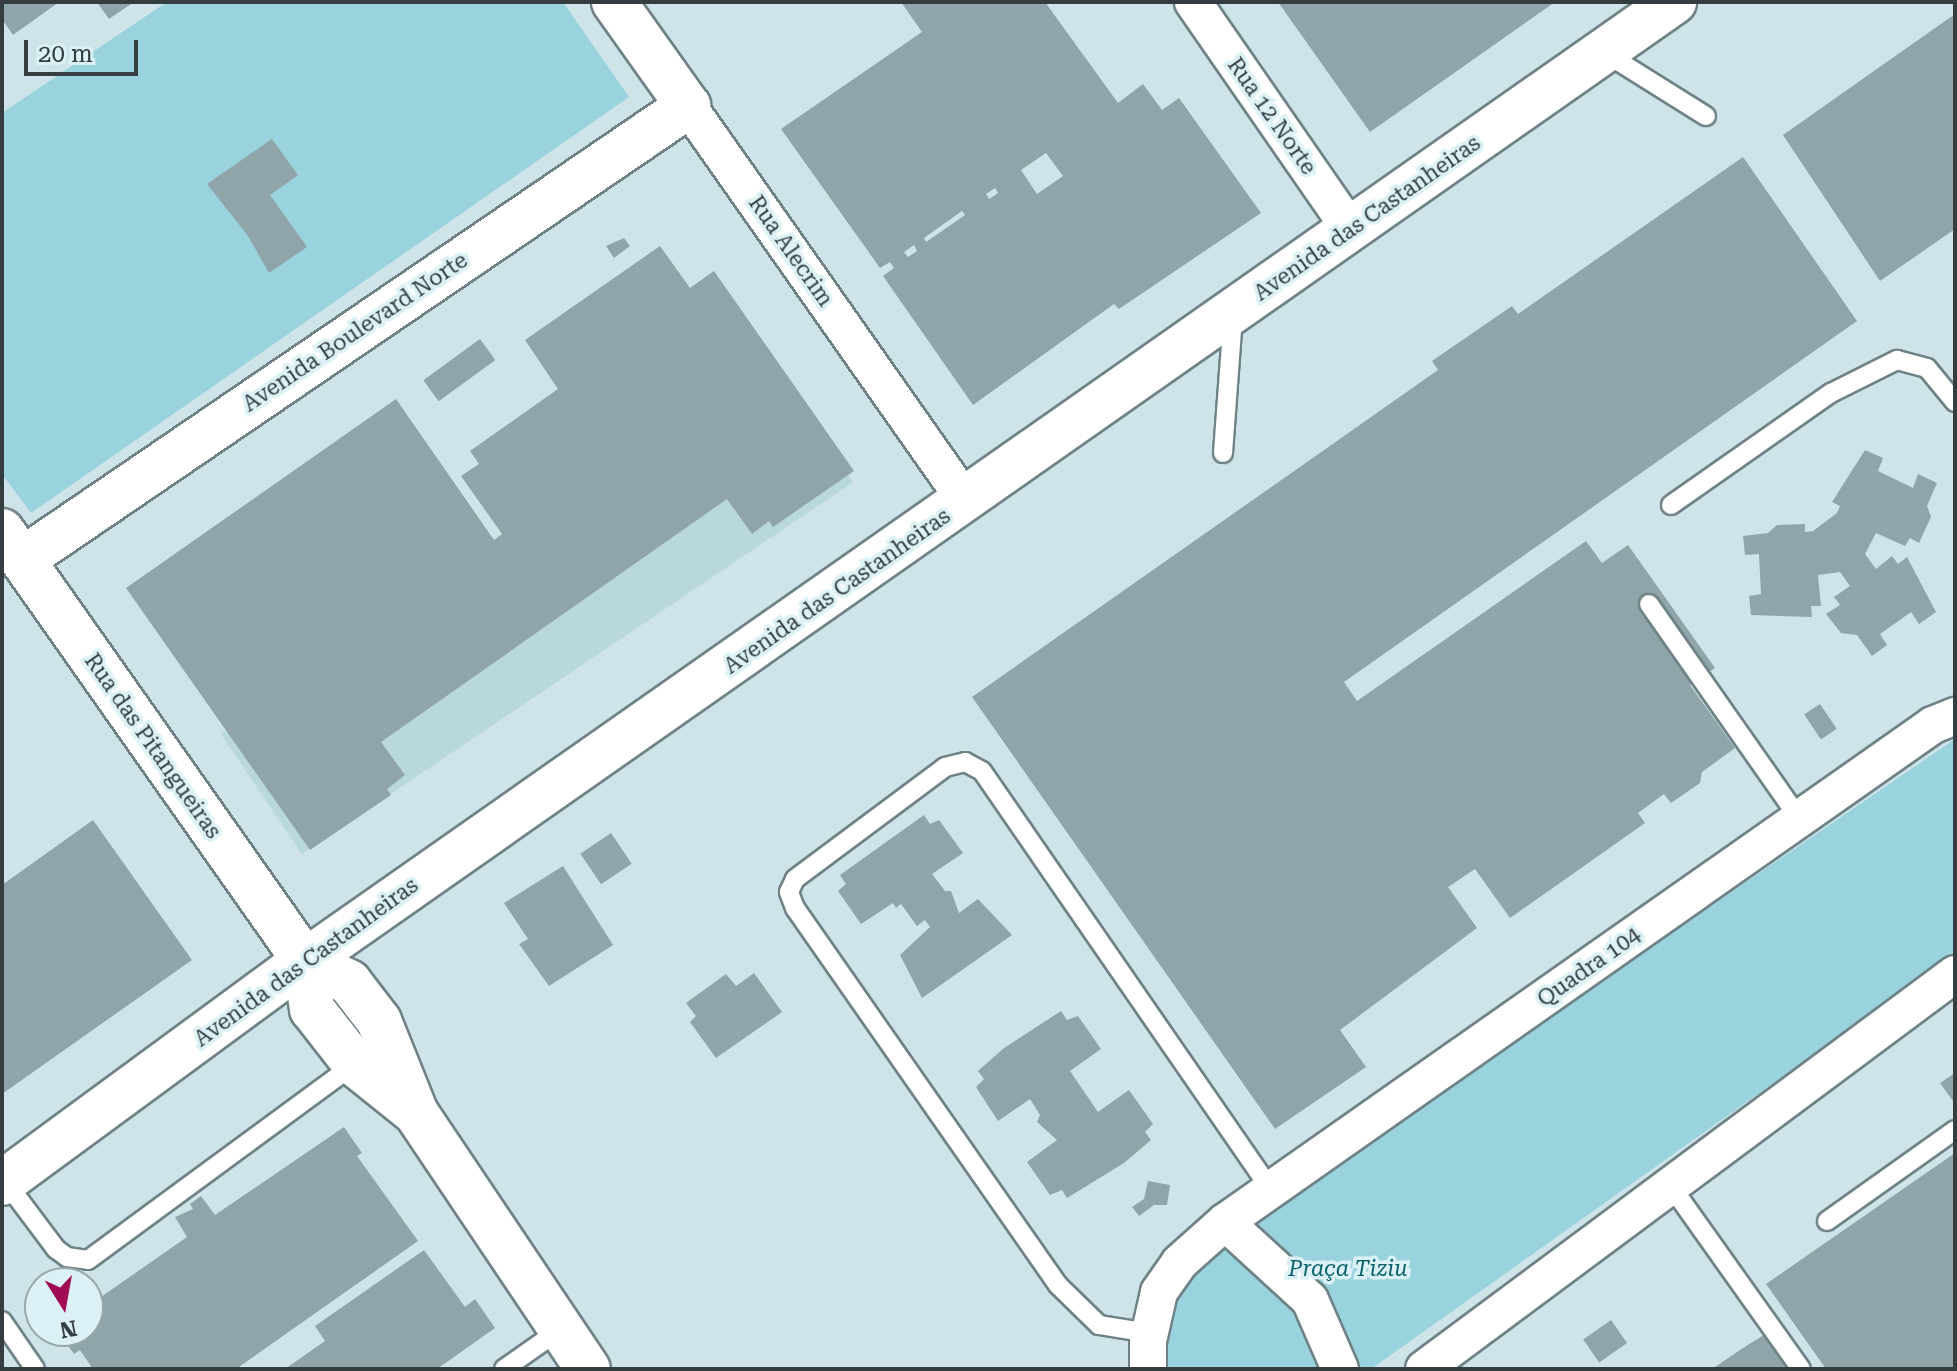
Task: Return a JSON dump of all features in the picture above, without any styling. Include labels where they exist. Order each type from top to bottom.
[{"type":"street","name":"Rua Alecrim","points":[[614,2],[966,502]]},
{"type":"street","name":"Rua 12 Norte","points":[[1193,2],[1350,229]]},
{"type":"street","name":"Avenida das Castanheiras","points":[[3,1182],[305,961],[966,502],[1674,2]]},
{"type":"street","name":"Avenida Boulevard Norte","points":[[12,545],[688,106]]},
{"type":"street","name":"Rua das Pitangueiras","points":[[12,545],[305,961],[312,1009],[355,1064],[416,1113]]},
{"type":"street","name":"Quadra 104","points":[[1148,1369],[1149,1333],[1166,1282],[1225,1222],[1933,725],[1955,716]]},
{"type":"street","name":"Rua das Pitangueiras","points":[[305,961],[349,982],[379,1021],[416,1113],[588,1369]]},
{"type":"street","points":[[1424,1369],[1955,974]]},
{"type":"street","points":[[1225,1222],[1310,1300],[1340,1369]]},
{"type":"lane","points":[[1603,51],[1706,116]]},
{"type":"lane","points":[[1223,453],[1233,312]]},
{"type":"lane","points":[[1671,505],[1831,393],[1897,360],[1927,368],[1955,402]]},
{"type":"lane","points":[[1649,604],[1799,818]]},
{"type":"lane","points":[[1149,1333],[1099,1325],[1058,1285],[795,908],[789,892],[795,879],[945,767],[965,762],[982,771],[1271,1190]]},
{"type":"lane","points":[[3,1182],[56,1249],[67,1257],[88,1260],[355,1064]]},
{"type":"lane","points":[[1827,1221],[1955,1130]]},
{"type":"lane","points":[[1671,1186],[1801,1369]]},
{"type":"lane","points":[[2,1321],[35,1369]]},
{"type":"lane","points":[[504,1369],[561,1329]]},
{"type":"shaded area","points":[[772,362],[853,482],[302,854],[221,734]]},
{"type":"green space","points":[[167,2],[563,2],[629,97],[31,513],[2,474],[2,113]]},
{"type":"green space","name":"Praça Tiziu","points":[[1955,739],[1955,954],[1371,1369],[1160,1369],[1161,1299],[1223,1240]]},
{"type":"building","points":[[2,2],[59,2],[13,35],[2,19]]},
{"type":"building","points":[[97,2],[134,2],[109,19]]},
{"type":"building","points":[[901,2],[1045,2],[1118,103],[1143,84],[1162,110],[1179,98],[1261,213],[1119,309],[1114,304],[973,405],[883,276],[894,268],[890,262],[880,268],[781,129],[922,32]],"holes":[[[1046,153],[1063,176],[1037,194],[1021,170]],[[995,188],[998,193],[989,199],[986,194]],[[962,211],[965,215],[926,242],[924,238]],[[914,245],[917,251],[908,257],[904,252]]]},
{"type":"building","points":[[1278,2],[1555,2],[1370,132]]},
{"type":"building","points":[[1955,14],[1955,229],[1880,281],[1783,135]]},
{"type":"building","points":[[272,139],[298,175],[270,195],[307,247],[269,273],[248,236],[207,184]]},
{"type":"building","points":[[1743,157],[1857,321],[1344,682],[1357,701],[1586,541],[1602,563],[1628,545],[1715,668],[1690,685],[1735,748],[1702,772],[1700,783],[1671,803],[1664,794],[1638,813],[1645,823],[1510,918],[1475,869],[1448,887],[1477,928],[1340,1030],[1366,1067],[1275,1129],[972,697],[1438,370],[1432,361],[1512,306],[1518,314]]},
{"type":"building","points":[[624,238],[630,246],[614,258],[606,246]]},
{"type":"building","points":[[660,246],[690,288],[714,271],[854,471],[773,527],[769,521],[752,534],[727,499],[381,742],[405,775],[387,789],[391,795],[310,850],[126,588],[396,399],[494,540],[502,534],[461,476],[479,464],[470,451],[558,389],[525,340]]},
{"type":"building","points":[[480,339],[495,360],[439,401],[423,380]]},
{"type":"building","points":[[1865,450],[1883,458],[1878,471],[1913,488],[1918,474],[1937,483],[1927,506],[1931,517],[1919,543],[1910,538],[1905,546],[1876,533],[1865,554],[1876,569],[1892,556],[1898,564],[1907,557],[1936,612],[1919,624],[1911,612],[1880,634],[1887,645],[1872,656],[1857,635],[1841,633],[1826,614],[1840,605],[1834,597],[1850,586],[1840,572],[1818,575],[1821,606],[1811,606],[1812,617],[1751,615],[1749,596],[1761,594],[1759,554],[1745,555],[1743,536],[1768,533],[1777,525],[1805,524],[1805,532],[1813,531],[1837,513],[1840,506],[1832,502]]},
{"type":"building","points":[[1820,704],[1837,729],[1821,739],[1804,715]]},
{"type":"building","points":[[924,815],[930,824],[939,820],[963,853],[932,874],[945,891],[951,891],[959,913],[978,899],[1012,935],[922,998],[900,955],[930,927],[925,920],[917,926],[901,904],[896,908],[893,903],[861,924],[838,891],[846,884],[840,875]]},
{"type":"building","points":[[93,820],[192,960],[2,1094],[2,885]]},
{"type":"building","points":[[611,833],[632,864],[601,884],[580,854]]},
{"type":"building","points":[[563,866],[613,945],[549,986],[519,944],[528,939],[504,903]]},
{"type":"building","points":[[754,973],[782,1012],[716,1058],[690,1022],[696,1016],[686,1003],[726,974],[736,986]]},
{"type":"building","points":[[1061,1011],[1067,1020],[1078,1016],[1101,1049],[1070,1071],[1098,1112],[1129,1090],[1153,1124],[1145,1132],[1151,1140],[1124,1163],[1067,1198],[1062,1190],[1050,1195],[1027,1162],[1057,1140],[1037,1122],[1040,1115],[1030,1099],[998,1121],[976,1087],[984,1079],[978,1071],[1004,1048]]},
{"type":"building","points":[[1955,1073],[1955,1104],[1940,1083]]},
{"type":"building","points":[[344,1127],[362,1153],[357,1156],[418,1241],[236,1369],[93,1369],[80,1350],[74,1354],[69,1347],[104,1347],[104,1295],[187,1237],[175,1217],[193,1209],[190,1204],[201,1196],[215,1215]]},
{"type":"building","points":[[1955,1153],[1955,1369],[1826,1369],[1766,1284]]},
{"type":"building","points":[[1148,1181],[1170,1185],[1167,1205],[1154,1205],[1139,1216],[1132,1207],[1144,1199]]},
{"type":"building","points":[[424,1250],[465,1307],[475,1299],[495,1328],[437,1369],[285,1369],[325,1341],[315,1326]]},
{"type":"building","points":[[1611,1320],[1627,1343],[1599,1362],[1583,1340]]},
{"type":"building","points":[[1767,1333],[1792,1369],[1712,1369],[1743,1348]]}]
